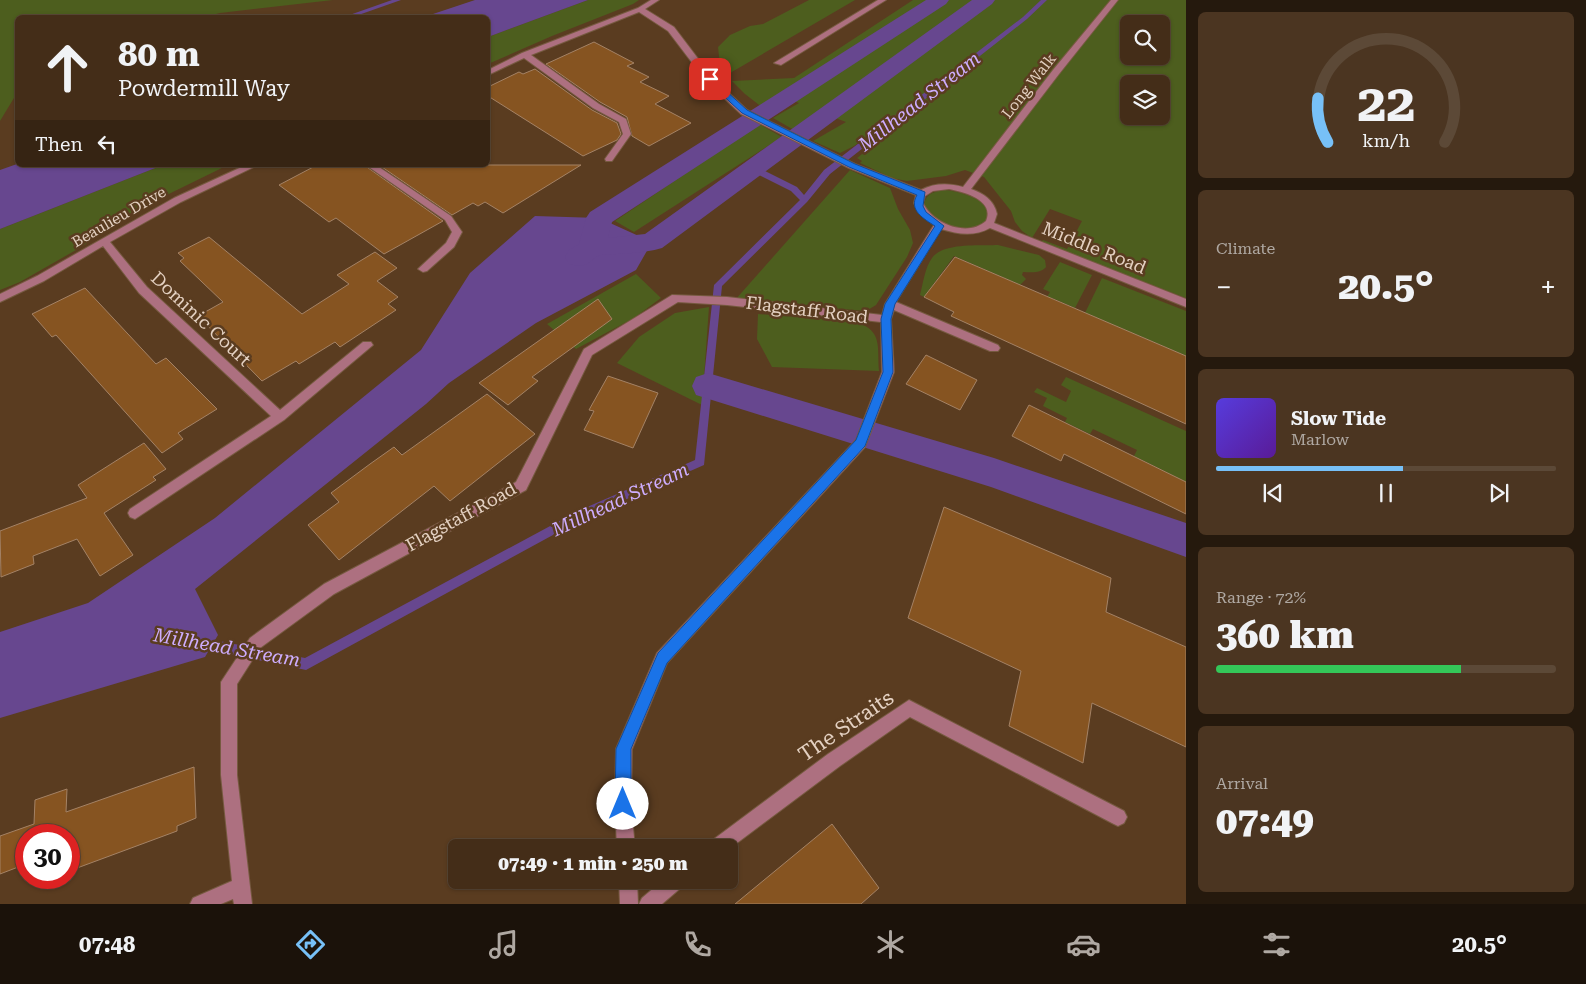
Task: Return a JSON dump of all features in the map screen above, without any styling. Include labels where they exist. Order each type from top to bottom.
[{"type":"street","points":[[490,72],[525,55],[640,9],[656,0]]},
{"type":"street","points":[[778,62],[883,0]]},
{"type":"street","name":"Long Walk","points":[[965,190],[1056,72],[1115,0]]},
{"type":"street","points":[[640,9],[671,29],[710,79],[744,112],[852,166],[922,194]]},
{"type":"street","points":[[525,55],[596,106],[623,121],[628,134],[609,159]]},
{"type":"street","name":"Beaulieu Drive","points":[[0,298],[70,263],[104,241],[230,174],[249,167]]},
{"type":"street","points":[[373,167],[448,218],[457,232],[450,245],[423,269]]},
{"type":"street","points":[[949,186],[965,190],[982,198],[989,204],[994,218],[990,224],[974,231],[950,230],[939,226],[922,213],[918,200],[922,194],[929,189],[938,187],[949,186]]},
{"type":"street","name":"Middle Road","points":[[990,224],[1186,303]]},
{"type":"street","points":[[625,839],[623,804],[624,749],[662,658],[861,443],[888,372],[886,319],[890,304],[939,226]]},
{"type":"street","name":"Dominic Court","points":[[104,241],[143,290],[280,417]]},
{"type":"street","name":"Flagstaff Road","points":[[242,896],[229,775],[229,682],[255,643],[329,589],[520,486],[588,352],[676,298],[727,301],[886,319]]},
{"type":"street","points":[[890,304],[994,348]]},
{"type":"street","points":[[134,513],[280,417],[367,345]]},
{"type":"street","name":"The Straits","points":[[728,839],[826,765],[909,708],[1118,816]]},
{"type":"street","points":[[629,889],[630,904]]},
{"type":"street","points":[[648,904],[666,889]]},
{"type":"street","points":[[199,904],[242,896]]},
{"type":"green space","points":[[0,0],[333,0],[212,15],[15,15],[15,96],[0,121]]},
{"type":"green space","points":[[588,0],[639,0],[490,63],[490,36]]},
{"type":"green space","points":[[809,0],[855,0],[725,76],[720,65],[718,47],[730,35],[750,26],[763,24]]},
{"type":"green space","points":[[913,0],[1186,0],[1186,298],[1041,242],[1043,240],[1067,249],[1082,221],[1050,209],[1032,238],[1022,231],[1015,222],[1011,211],[984,177],[965,170],[946,176],[907,181],[892,178],[860,163],[862,161],[857,158],[884,137],[872,133],[840,153],[813,141],[846,122],[822,113],[794,130],[773,118],[799,103],[781,96],[763,108],[732,81],[794,78]]},
{"type":"green space","points":[[759,124],[782,137],[634,232],[615,221]]},
{"type":"green space","points":[[158,167],[224,167],[134,211],[83,246],[20,282],[0,290],[0,229]]},
{"type":"green space","points":[[850,170],[890,188],[898,209],[910,230],[913,243],[907,257],[876,305],[866,311],[735,300]]},
{"type":"green space","points":[[943,190],[975,198],[982,203],[987,208],[989,215],[985,222],[980,226],[967,229],[952,227],[933,218],[924,206],[926,199],[930,194]]},
{"type":"green space","points":[[998,245],[1039,255],[1045,260],[1046,267],[1038,272],[1023,272],[1022,275],[1026,279],[1020,285],[954,256],[924,297],[920,295],[928,266],[937,253],[953,247]]},
{"type":"green space","points":[[1060,262],[1092,275],[1075,308],[1052,298],[1048,304],[1044,302],[1050,292],[1043,289]]},
{"type":"green space","points":[[636,274],[661,298],[634,318],[576,349],[547,324]]},
{"type":"green space","points":[[1102,278],[1186,311],[1186,356],[1085,313]]},
{"type":"green space","points":[[709,307],[702,405],[617,363],[639,337],[675,313]]},
{"type":"green space","points":[[758,314],[857,322],[871,330],[875,335],[878,347],[879,371],[772,367],[757,339]]},
{"type":"green space","points":[[1066,377],[1186,431],[1186,482],[1134,456],[1137,450],[1093,429],[1090,434],[1065,422],[1067,418],[1043,406],[1047,398],[1034,392],[1037,388],[1066,402],[1071,391],[1061,385]]},
{"type":"shaded area","points":[[475,0],[588,0],[490,36],[490,15],[430,15]]},
{"type":"shaded area","points":[[15,165],[15,167],[158,167],[0,229],[0,170]]},
{"type":"shaded area","points":[[535,216],[599,218],[652,242],[636,270],[536,323],[449,383],[426,404],[195,589],[218,635],[205,657],[0,718],[0,632],[88,603],[215,518],[421,350],[470,273]]},
{"type":"building","points":[[594,42],[634,63],[627,66],[649,77],[640,82],[669,96],[655,104],[691,123],[649,146],[632,136],[627,117],[600,102],[546,64]]},
{"type":"building","points":[[535,69],[592,110],[617,123],[621,134],[617,140],[583,156],[490,97],[490,86],[519,72],[523,74]]},
{"type":"building","points":[[581,165],[503,213],[485,202],[478,206],[473,203],[452,215],[382,167]]},
{"type":"building","points":[[313,167],[367,167],[443,221],[384,254],[336,218],[329,222],[279,185]]},
{"type":"building","points":[[209,237],[302,314],[349,284],[337,275],[375,252],[397,268],[377,281],[398,297],[388,304],[396,310],[340,347],[335,342],[299,364],[296,361],[262,381],[198,316],[223,302],[180,261],[184,258],[178,253]]},
{"type":"building","points":[[955,257],[1186,356],[1186,424],[951,316],[954,312],[924,297]]},
{"type":"building","points":[[85,288],[156,364],[166,358],[217,409],[178,433],[183,439],[162,453],[56,335],[52,337],[32,314]]},
{"type":"building","points":[[598,299],[612,319],[532,377],[538,381],[508,405],[479,383]]},
{"type":"building","points":[[926,355],[977,380],[960,410],[906,384]]},
{"type":"building","points":[[608,376],[658,393],[633,448],[584,430],[594,411],[589,410]]},
{"type":"building","points":[[487,394],[535,434],[450,501],[434,486],[339,560],[308,525],[339,502],[331,493],[394,447],[402,455]]},
{"type":"building","points":[[1029,405],[1186,482],[1186,514],[1064,454],[1061,461],[1012,436]]},
{"type":"building","points":[[144,443],[166,469],[153,477],[156,480],[104,513],[133,555],[100,576],[77,539],[33,556],[34,564],[1,577],[0,531],[87,498],[78,485]]},
{"type":"building","points":[[944,507],[1111,578],[1106,612],[1186,647],[1186,747],[1092,703],[1083,763],[1009,726],[1021,671],[908,618]]},
{"type":"building","points":[[194,767],[196,818],[177,826],[177,831],[80,867],[80,824],[34,824],[35,800],[67,789],[66,812]]},
{"type":"building","points":[[832,824],[879,888],[861,904],[735,904]]},
{"type":"building","points":[[15,831],[15,868],[0,874],[0,836]]},
{"type":"waterway","points":[[352,15],[398,0]]},
{"type":"waterway","points":[[579,257],[592,248],[599,218],[939,0]]},
{"type":"waterway","points":[[605,247],[652,242],[985,0]]},
{"type":"waterway","name":"Millhead Stream","points":[[804,200],[827,172],[1025,18],[1044,0]]},
{"type":"waterway","points":[[754,169],[794,189],[804,200]]},
{"type":"waterway","name":"Millhead Stream","points":[[199,643],[306,664],[582,514],[700,462],[718,285],[804,200]]},
{"type":"waterway","points":[[708,386],[994,473],[1186,540]]},
{"type":"route","points":[[623,804],[624,749],[662,658],[861,443],[888,372],[886,319],[890,304],[939,226],[922,213],[918,200],[922,194],[852,166],[744,112],[710,79]]}]
